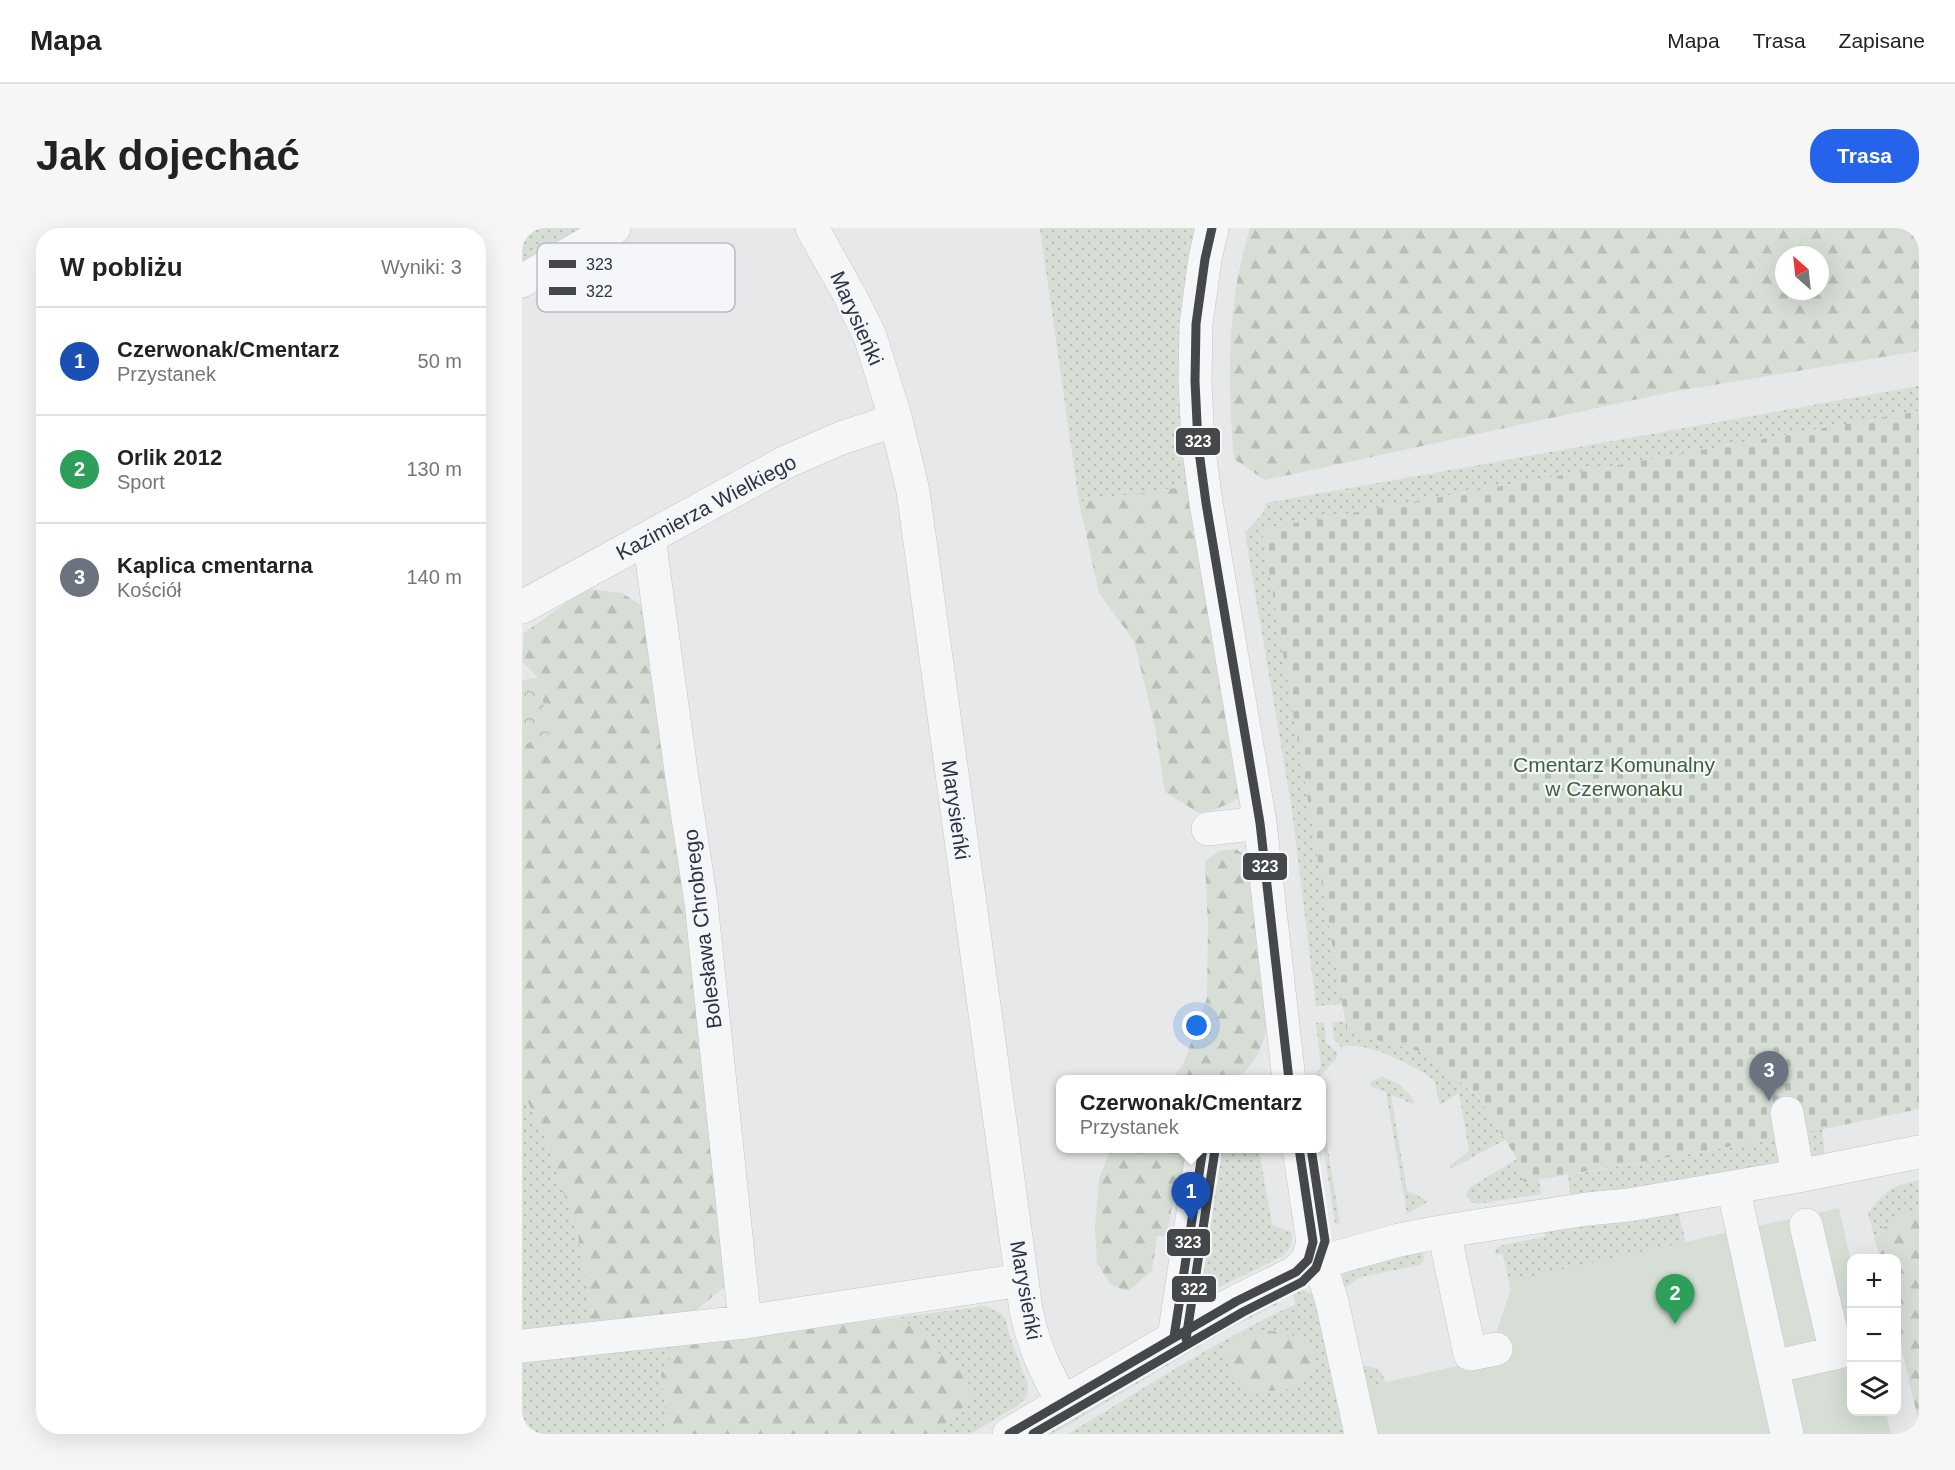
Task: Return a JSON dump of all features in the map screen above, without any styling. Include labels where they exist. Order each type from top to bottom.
[{"type":"street","points":[[588,243],[614,228]]},
{"type":"street","name":"Marysieńki","points":[[812,228],[870,336],[896,420],[913,490],[1022,1280],[1032,1337],[1044,1368],[1063,1402]]},
{"type":"street","points":[[1212,228],[1205,259],[1196,324],[1195,381],[1198,444],[1260,823],[1288,1075]]},
{"type":"street","points":[[522,281],[537,272]]},
{"type":"street","name":"Kazimierza Wielkiego","points":[[522,607],[786,462],[841,438],[896,420]]},
{"type":"street","name":"Bolesława Chrobrego","points":[[649,538],[701,902],[745,1322]]},
{"type":"street","points":[[1208,830],[1260,823]]},
{"type":"street","points":[[1787,1113],[1798,1176]]},
{"type":"street","points":[[1308,1260],[1335,1258],[1400,1240],[1446,1231],[1543,1215],[1629,1205],[1798,1176],[1919,1152]]},
{"type":"street","points":[[1174,1337],[1202,1153]]},
{"type":"street","points":[[1009,1434],[1237,1301],[1296,1272],[1308,1260],[1313,1242],[1300,1153]]},
{"type":"street","points":[[1733,1187],[1787,1434]]},
{"type":"street","points":[[1773,1367],[1844,1351],[1806,1225]]},
{"type":"street","points":[[1446,1231],[1448,1251],[1470,1354],[1496,1349]]},
{"type":"street","points":[[1308,1260],[1324,1276],[1332,1302],[1361,1434]]},
{"type":"street","points":[[522,1346],[745,1322],[1022,1280]]},
{"type":"green space","points":[[522,228],[580,228],[554,243],[537,243],[537,253],[522,262]]},
{"type":"green space","points":[[1040,228],[1196,228],[1191,244],[1183,300],[1189,486],[1079,502]]},
{"type":"green space","points":[[1250,228],[1919,228],[1919,351],[1671,392],[1265,480],[1234,459],[1230,370],[1238,275]]},
{"type":"green space","points":[[1919,386],[1919,411],[1262,529],[1343,1004],[1316,1006],[1292,810],[1245,533],[1263,513],[1266,503]]},
{"type":"green space","name":"Cmentarz Komunalny w Czerwonaku","points":[[1919,411],[1919,1109],[1791,1136],[1524,1182],[1517,1159],[1479,1097],[1426,1053],[1347,1032],[1262,529]]},
{"type":"green space","points":[[1189,486],[1240,798],[1214,810],[1199,813],[1165,792],[1155,727],[1134,641],[1099,593],[1079,502]]},
{"type":"green space","points":[[586,589],[622,593],[648,610],[729,1251],[729,1283],[695,1311],[594,1329],[578,1236],[546,1139],[522,1090],[522,745],[550,735],[538,678],[522,661],[524,633]]},
{"type":"green space","points":[[538,678],[550,735],[522,745],[522,680]]},
{"type":"green space","points":[[1236,849],[1249,858],[1267,1026],[1260,1049],[1253,1062],[1241,1075],[1176,1075],[1184,1063],[1207,998],[1208,928],[1205,861],[1220,851]]},
{"type":"green space","points":[[1346,1021],[1348,1032],[1426,1053],[1479,1098],[1507,1139],[1450,1169],[1450,1166],[1469,1151],[1459,1093],[1440,1105],[1434,1080],[1414,1068],[1376,1050],[1363,1047],[1341,1047],[1334,1039],[1332,1022]]},
{"type":"green space","points":[[1324,1022],[1326,1042],[1337,1053],[1336,1059],[1321,1075],[1315,1075],[1321,1066],[1316,1023]]},
{"type":"green space","points":[[1380,1077],[1400,1085],[1414,1101],[1413,1104],[1391,1095],[1407,1191],[1429,1201],[1407,1214],[1386,1092],[1370,1086],[1371,1081]]},
{"type":"green space","points":[[522,1090],[546,1139],[578,1236],[594,1329],[522,1335]]},
{"type":"green space","points":[[1822,1129],[1826,1164],[1803,1170],[1797,1134]]},
{"type":"green space","points":[[1326,1137],[1340,1224],[1335,1223],[1324,1153]]},
{"type":"green space","points":[[1785,1137],[1791,1171],[1571,1202],[1568,1175]]},
{"type":"green space","points":[[1109,1153],[1187,1153],[1181,1187],[1175,1187],[1167,1236],[1157,1236],[1152,1271],[1128,1291],[1111,1285],[1097,1263],[1095,1227],[1099,1179]]},
{"type":"green space","points":[[1220,1153],[1260,1153],[1272,1225],[1292,1232],[1289,1248],[1283,1256],[1211,1291],[1196,1286]]},
{"type":"green space","points":[[1517,1159],[1524,1182],[1539,1180],[1541,1194],[1477,1204],[1471,1202],[1467,1191],[1472,1186]]},
{"type":"green space","points":[[1919,1180],[1919,1213],[1901,1214],[1883,1228],[1878,1251],[1868,1213],[1890,1190]]},
{"type":"green space","points":[[1839,1208],[1849,1254],[1847,1254],[1847,1416],[1887,1416],[1891,1434],[1375,1434],[1364,1387],[1498,1357],[1494,1339],[1514,1280]]},
{"type":"green space","points":[[1678,1211],[1686,1242],[1722,1234],[1494,1339],[1511,1290],[1503,1254],[1496,1255],[1495,1251],[1499,1246],[1545,1237],[1544,1229]]},
{"type":"green space","points":[[1919,1213],[1919,1424],[1901,1345],[1901,1254],[1879,1254],[1878,1251],[1883,1228],[1901,1214]]},
{"type":"green space","points":[[1422,1249],[1424,1260],[1420,1265],[1361,1277],[1344,1288],[1362,1366],[1377,1369],[1385,1381],[1385,1383],[1364,1387],[1340,1285],[1343,1274],[1353,1266]]},
{"type":"green space","points":[[1298,1289],[1318,1298],[1350,1434],[1068,1434],[1209,1349],[1296,1304],[1291,1290]]},
{"type":"green space","points":[[1275,1297],[1278,1304],[1230,1328],[1053,1434],[1035,1434]]},
{"type":"green space","points":[[985,1306],[1002,1314],[1006,1321],[1028,1385],[1026,1396],[1020,1404],[970,1434],[933,1434],[967,1373],[938,1353],[921,1330],[910,1324],[879,1320]]},
{"type":"green space","points":[[879,1320],[911,1324],[921,1330],[938,1353],[967,1373],[971,1400],[933,1434],[665,1434],[666,1414],[661,1374],[675,1347],[699,1339]]},
{"type":"green space","points":[[1257,1330],[1292,1335],[1304,1341],[1313,1352],[1317,1364],[1308,1379],[1293,1388],[1271,1391],[1248,1390],[1232,1372],[1226,1353],[1236,1338]]},
{"type":"green space","points":[[699,1339],[661,1374],[666,1414],[665,1434],[522,1434],[522,1355]]},
{"type":"transit line","name":"323","points":[[1212,228],[1205,259],[1196,324],[1195,381],[1198,444],[1260,823],[1288,1075]]},
{"type":"transit line","name":"323","points":[[1174,1337],[1202,1153]]},
{"type":"transit line","name":"322","points":[[1186,1339],[1215,1153]]},
{"type":"transit line","name":"323","points":[[1009,1434],[1237,1301],[1296,1272],[1308,1260],[1313,1242],[1300,1153]]},
{"type":"transit line","name":"322","points":[[1033,1434],[1243,1312],[1302,1282],[1316,1268],[1325,1241],[1312,1153]]},
{"type":"place","name":"Kaplica cmentarna","points":[[1769,1101]]},
{"type":"place","name":"Czerwonak/Cmentarz","points":[[1191,1222]]},
{"type":"place","name":"Orlik 2012","points":[[1675,1324]]}]
